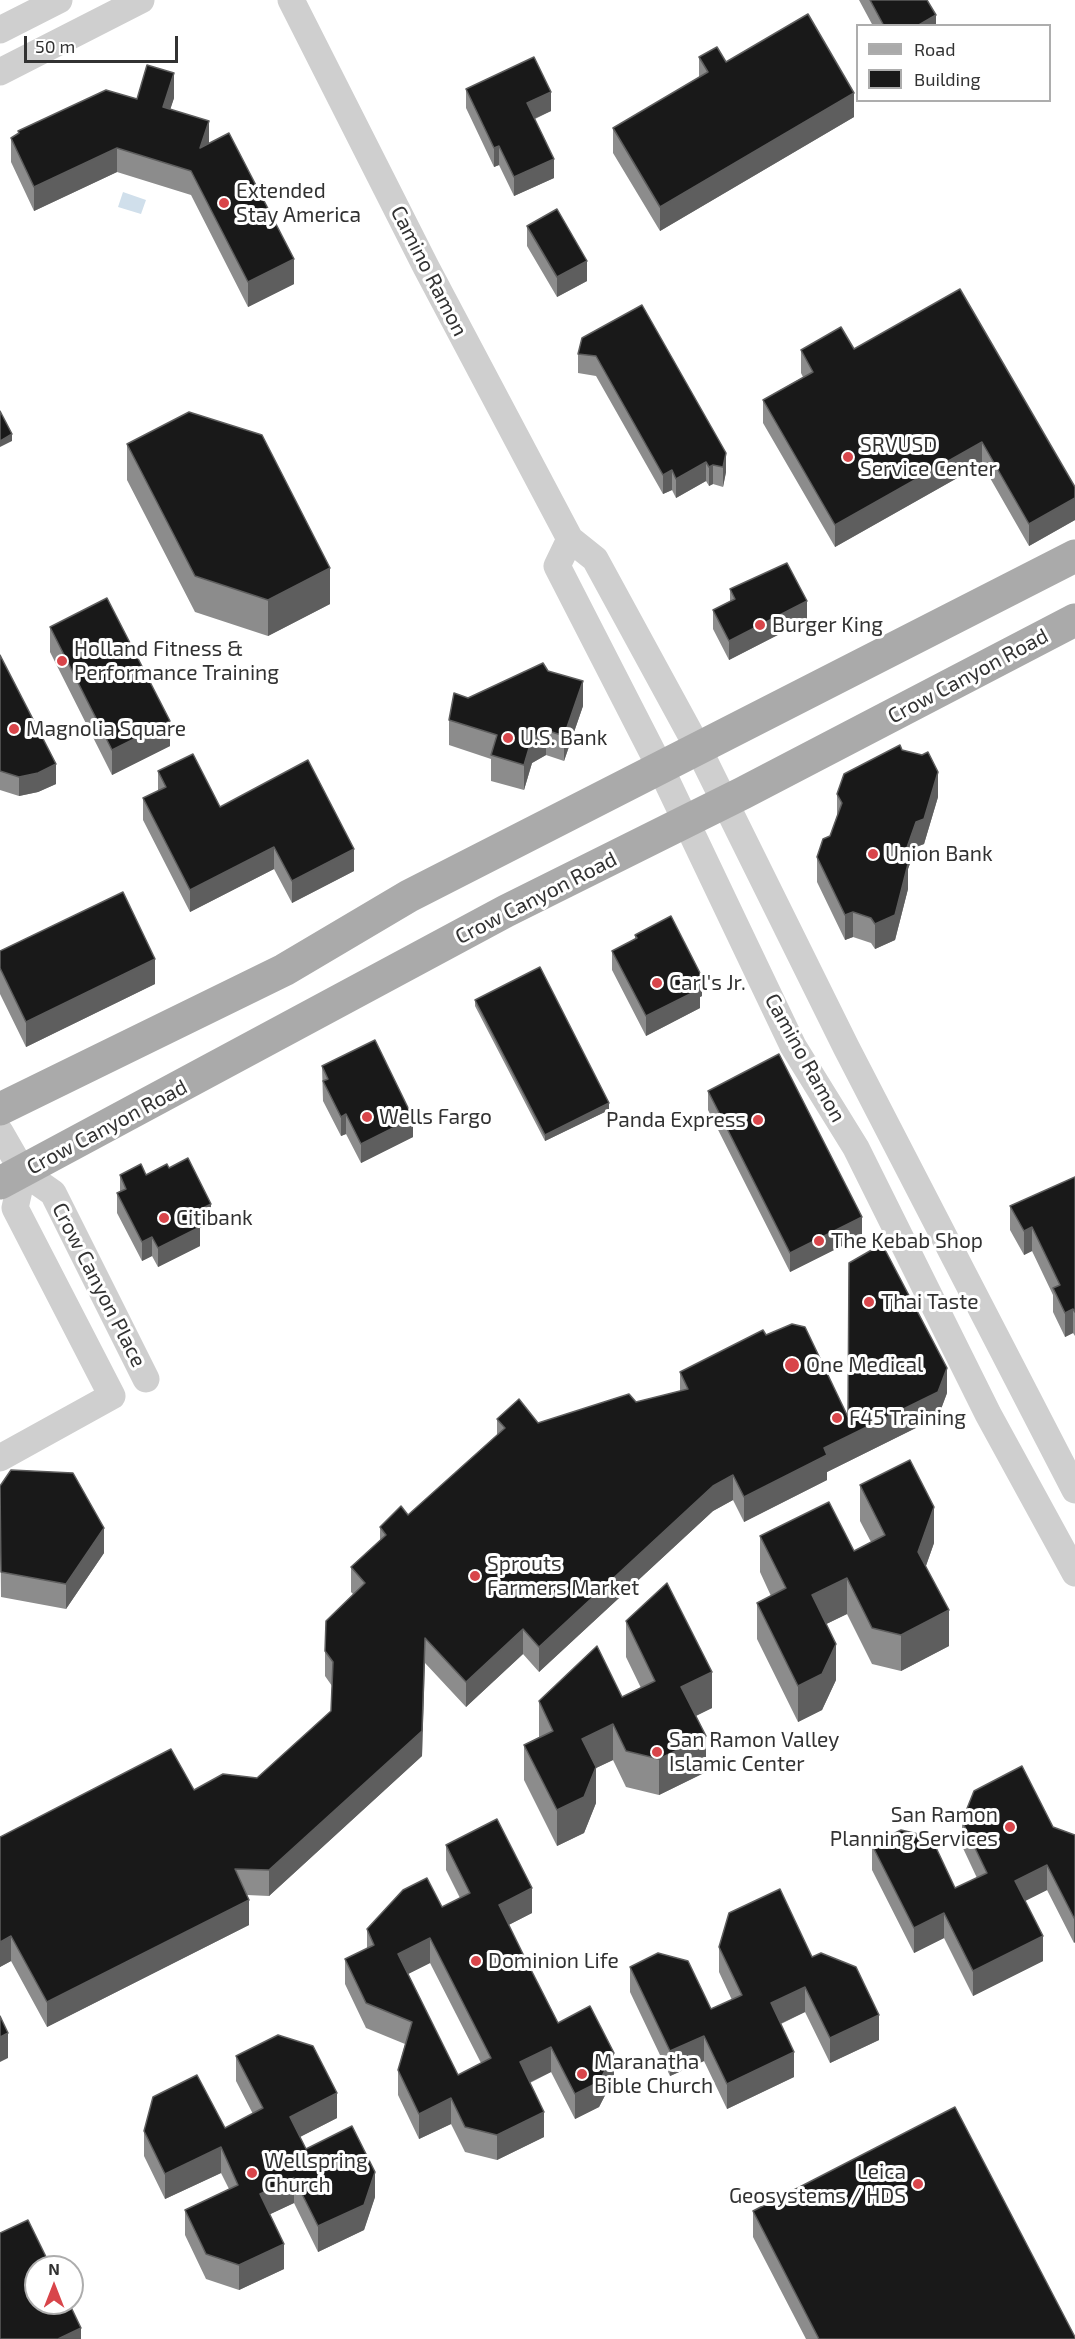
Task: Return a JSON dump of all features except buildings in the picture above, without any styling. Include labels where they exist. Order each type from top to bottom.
[{"type":"main road","points":[[0,1109],[284,970],[409,896],[1075,556]]},
{"type":"main road","name":"Crow Canyon Road","points":[[11,1178],[506,911],[725,802],[1075,620]]},
{"type":"street","points":[[0,30],[59,0]]},
{"type":"street","points":[[0,72],[141,0]]},
{"type":"street","name":"Camino Ramon","points":[[291,0],[426,267],[570,539],[595,559],[698,748],[846,1047],[1075,1490]]},
{"type":"street","name":"Camino Ramon","points":[[570,539],[557,566],[660,767],[793,1046],[856,1148],[988,1414],[1075,1573]]},
{"type":"street","name":"Crow Canyon Place","points":[[0,1132],[11,1178],[15,1208],[112,1396],[0,1458]]},
{"type":"street","name":"Crow Canyon Place","points":[[11,1178],[53,1193],[146,1379]]},
{"type":"water","points":[[123,192],[146,200],[141,214],[118,207]]},
{"type":"place","name":"Extended Stay America","points":[[224,203]]},
{"type":"place","name":"SRVUSD Service Center","points":[[848,457]]},
{"type":"place","name":"Burger King","points":[[760,625]]},
{"type":"place","name":"Holland Fitness & Performance Training","points":[[62,661]]},
{"type":"place","name":"Magnolia Square","points":[[14,729]]},
{"type":"place","name":"U.S. Bank","points":[[508,738]]},
{"type":"place","name":"Union Bank","points":[[873,854]]},
{"type":"place","name":"Carl's Jr.","points":[[657,983]]},
{"type":"place","name":"Wells Fargo","points":[[367,1117]]},
{"type":"place","name":"Panda Express","points":[[758,1120]]},
{"type":"place","name":"Citibank","points":[[164,1218]]},
{"type":"place","name":"The Kebab Shop","points":[[819,1241]]},
{"type":"place","name":"Thai Taste","points":[[869,1302]]},
{"type":"place","name":"One Medical","points":[[792,1365]]},
{"type":"place","name":"F45 Training","points":[[837,1418]]},
{"type":"place","name":"Sprouts Farmers Market","points":[[475,1576]]},
{"type":"place","name":"San Ramon Valley Islamic Center","points":[[657,1752]]},
{"type":"place","name":"San Ramon Planning Services","points":[[1010,1827]]},
{"type":"place","name":"Dominion Life","points":[[476,1961]]},
{"type":"place","name":"Maranatha Bible Church","points":[[582,2074]]},
{"type":"place","name":"Wellspring Church","points":[[252,2173]]},
{"type":"place","name":"Leica Geosystems / HDS","points":[[918,2184]]}]
